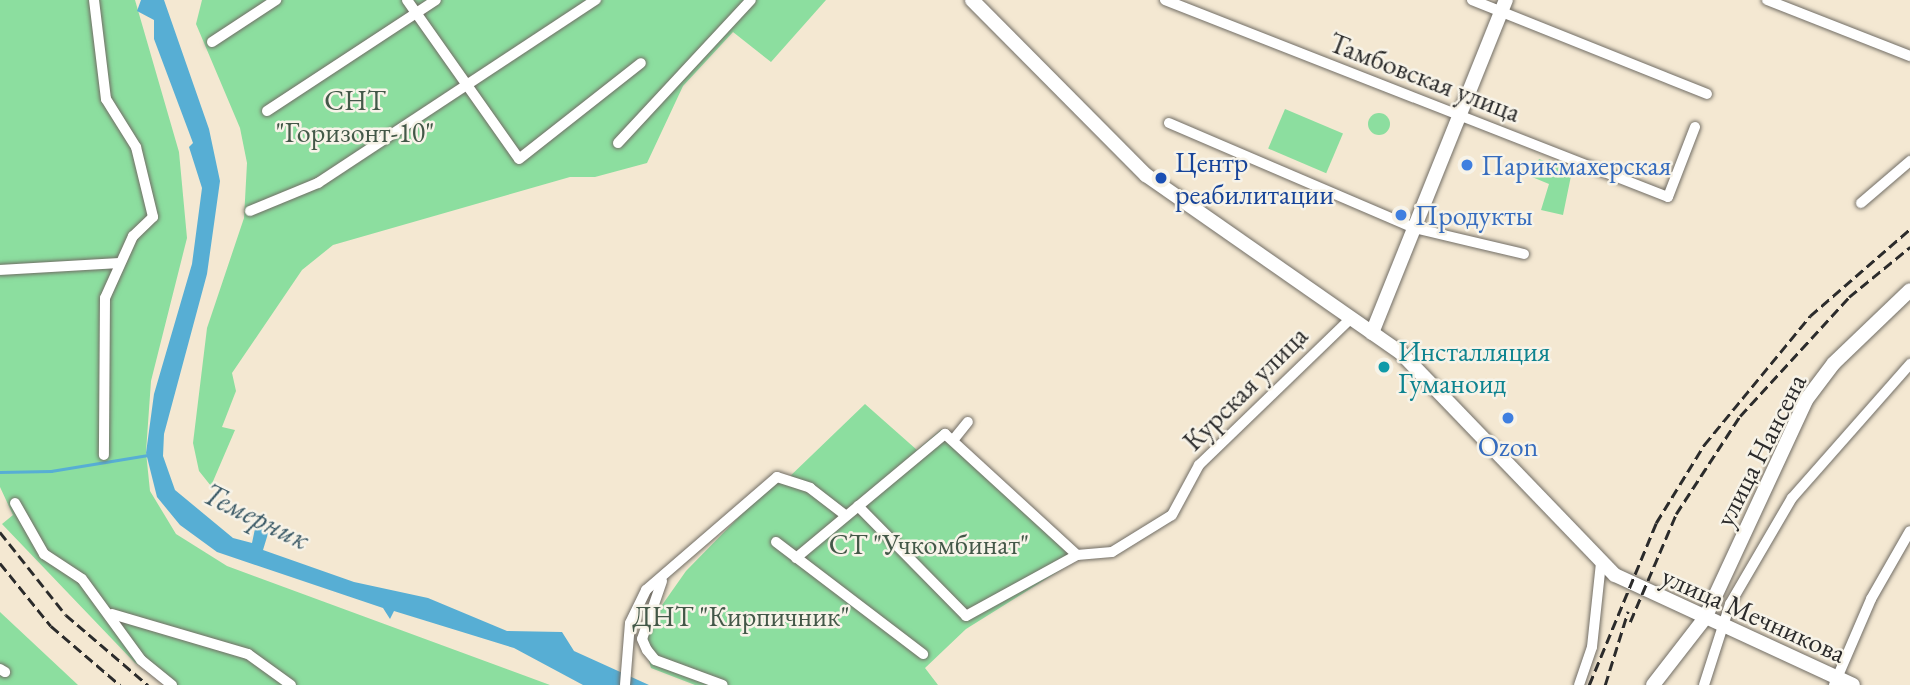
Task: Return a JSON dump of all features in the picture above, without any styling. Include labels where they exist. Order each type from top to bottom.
[{"type":"main road","name":"Курская улица","points":[[972,0],[1146,175],[1372,333],[1445,394],[1601,563],[1635,587]]},
{"type":"main road","points":[[1372,333],[1504,6]]},
{"type":"main road","name":"улица Нансена","points":[[1653,685],[1705,618],[1806,400],[1834,363],[1910,290]]},
{"type":"main road","name":"улица Мечникова","points":[[1635,587],[1835,681],[1853,685]]},
{"type":"street","points":[[94,0],[106,99],[136,147],[153,217],[119,263],[105,298],[104,455]]},
{"type":"street","points":[[212,42],[276,0]]},
{"type":"street","points":[[407,0],[514,157],[527,155],[640,63]]},
{"type":"street","points":[[267,111],[436,0]]},
{"type":"street","points":[[250,211],[318,183],[596,0]]},
{"type":"street","points":[[618,143],[751,0]]},
{"type":"street","name":"Тамбовская улица","points":[[1165,0],[1668,197],[1695,127]]},
{"type":"street","points":[[1472,0],[1504,6],[1707,94]]},
{"type":"street","points":[[1767,0],[1910,56]]},
{"type":"street","points":[[1170,123],[1414,228],[1524,254]]},
{"type":"street","points":[[1861,203],[1910,161]]},
{"type":"street","points":[[0,270],[119,263]]},
{"type":"street","name":"Курская улица","points":[[858,506],[967,617],[1077,555],[1112,552],[1172,515],[1199,465],[1350,319]]},
{"type":"street","points":[[1704,685],[1721,626],[1792,498],[1910,364]]},
{"type":"street","points":[[954,439],[968,422]]},
{"type":"street","points":[[796,558],[934,437],[954,439],[1077,555]]},
{"type":"street","points":[[625,685],[637,603],[777,477],[810,488],[845,515]]},
{"type":"street","points":[[15,503],[44,554],[82,579],[111,614],[141,660],[172,685]]},
{"type":"street","points":[[1835,681],[1910,531]]},
{"type":"street","points":[[776,542],[923,654]]},
{"type":"street","points":[[1579,685],[1592,648],[1601,563]]},
{"type":"street","points":[[662,580],[642,639],[647,650],[655,660],[723,685]]},
{"type":"street","points":[[111,614],[247,654],[291,685]]},
{"type":"green space","points":[[0,0],[135,0],[179,152],[187,238],[151,381],[146,452],[150,491],[176,534],[227,566],[550,685],[174,685],[135,663],[2,524],[13,515],[0,487]]},
{"type":"green space","name":"СНТ \"Горизонт-10\"","points":[[202,0],[826,0],[771,62],[733,32],[683,86],[647,163],[595,177],[570,177],[333,245],[302,270],[232,373],[236,391],[222,427],[235,430],[211,486],[199,471],[193,443],[207,328],[244,218],[247,163],[240,128],[196,24]]},
{"type":"green space","points":[[1285,109],[1343,134],[1326,173],[1268,149]]},
{"type":"green space","points":[[1379,113],[1387,116],[1390,124],[1387,132],[1379,135],[1371,132],[1368,124],[1371,116]]},
{"type":"green space","points":[[1539,159],[1572,171],[1563,215],[1541,210],[1549,184],[1532,177]]},
{"type":"green space","points":[[865,404],[917,450],[942,429],[1075,561],[966,629],[925,668],[938,685],[695,685],[651,668],[641,635],[686,571],[778,477],[785,481]]},
{"type":"green space","points":[[0,612],[78,685],[0,685]]},
{"type":"water","points":[[141,0],[164,0],[209,129],[220,181],[207,274],[164,434],[163,456],[175,490],[233,538],[252,543],[257,519],[265,519],[270,527],[263,550],[354,582],[428,598],[507,631],[562,632],[574,651],[649,685],[583,685],[514,648],[394,611],[390,619],[383,608],[217,552],[180,525],[157,497],[146,453],[154,394],[192,264],[202,188],[189,147],[193,143],[154,39],[154,20],[137,11]]},
{"type":"waterway","points":[[0,472],[51,471],[148,455]]},
{"type":"railway","points":[[1589,685],[1656,523],[1704,445],[1810,316],[1910,229]]},
{"type":"railway","points":[[1630,622],[1676,514],[1740,416],[1849,297],[1910,247]]},
{"type":"railway","points":[[0,532],[66,615],[148,685]]},
{"type":"railway","points":[[0,563],[51,626],[120,685]]},
{"type":"railway","points":[[1605,685],[1628,611]]},
{"type":"place","name":"Парикмахерская","points":[[1467,165]]},
{"type":"place","name":"Центр реабилитации","points":[[1161,178]]},
{"type":"place","name":"Продукты","points":[[1401,215]]},
{"type":"place","name":"Инсталляция Гуманоид","points":[[1384,367]]},
{"type":"place","name":"Ozon","points":[[1508,418]]},
{"type":"water label","name":"Темерник","points":[[256,517]]},
{"type":"park label","name":"СТ \"Учкомбинат\"","points":[[929,544]]},
{"type":"park label","name":"ДНТ \"Кирпичник\"","points":[[741,616]]}]
